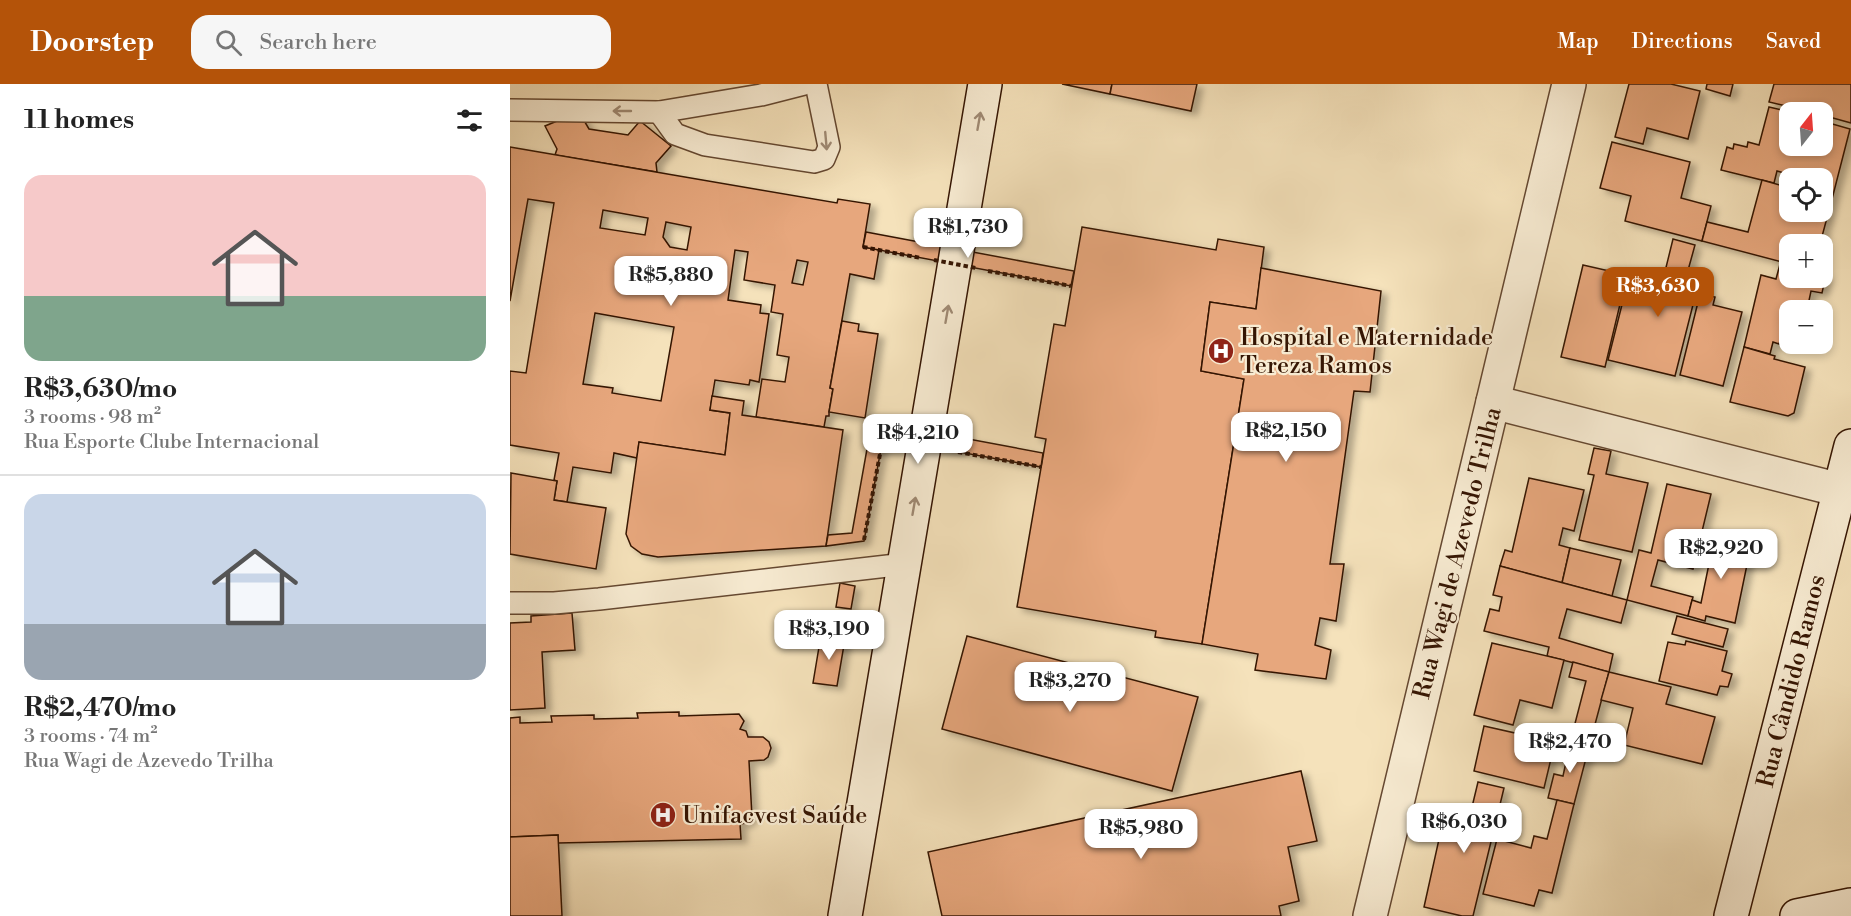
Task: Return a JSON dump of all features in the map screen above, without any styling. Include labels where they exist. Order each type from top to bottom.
[{"type":"street","points":[[845,916],[985,84]]},
{"type":"street","name":"Rua Wagi de Azevedo Trilha","points":[[1370,916],[1569,84]]},
{"type":"street","points":[[1493,402],[1840,490]]},
{"type":"street","name":"Rua Cândido Ramos","points":[[1731,916],[1851,446]]},
{"type":"street","points":[[1797,916],[1851,905]]},
{"type":"lane","points":[[510,110],[659,112],[761,95],[804,84]]},
{"type":"lane","points":[[659,112],[675,134],[705,145],[814,162],[824,159],[829,147],[816,84]]},
{"type":"lane","points":[[510,603],[554,603],[599,599],[905,564]]},
{"type":"path","points":[[862,247],[1071,286]]},
{"type":"path","points":[[854,543],[864,541],[883,438],[1041,468]]},
{"type":"building","points":[[1062,84],[1112,84],[1110,94]]},
{"type":"building","points":[[1112,84],[1197,84],[1191,111],[1110,94]]},
{"type":"building","points":[[1629,84],[1671,84],[1700,91],[1688,139],[1647,128],[1643,144],[1615,137]]},
{"type":"building","points":[[1707,84],[1733,84],[1730,96],[1706,89]]},
{"type":"building","points":[[1774,84],[1851,84],[1851,123],[1833,118],[1833,102],[1779,102],[1779,104],[1769,102]]},
{"type":"building","points":[[1769,107],[1779,109],[1779,156],[1833,156],[1833,124],[1850,129],[1833,195],[1833,168],[1779,168],[1774,183],[1721,170],[1727,147],[1733,149],[1734,144],[1747,147],[1748,142],[1759,145]]},
{"type":"building","points":[[579,112],[589,129],[628,135],[640,121],[671,146],[656,163],[657,172],[555,155],[557,149],[545,126]]},
{"type":"building","points":[[1612,142],[1690,162],[1681,198],[1711,206],[1702,241],[1625,221],[1631,196],[1600,188]]},
{"type":"building","points":[[510,147],[837,203],[838,199],[870,204],[863,247],[879,250],[874,279],[850,274],[830,388],[833,389],[829,416],[826,416],[824,427],[756,417],[762,379],[785,382],[789,357],[777,355],[783,314],[771,312],[775,285],[744,280],[748,252],[735,250],[728,300],[761,305],[760,313],[769,314],[759,382],[750,380],[749,385],[715,380],[710,410],[730,413],[725,455],[639,442],[637,458],[614,453],[611,473],[573,467],[567,502],[554,500],[557,481],[554,480],[559,453],[510,445],[510,371],[526,373],[554,203],[528,199],[510,301]],"holes":[[[603,210],[648,218],[645,235],[600,228]],[[666,222],[691,227],[687,250],[670,247],[663,237]],[[797,260],[808,262],[803,285],[792,283]],[[595,313],[674,327],[661,401],[612,393],[613,388],[583,384]]]},
{"type":"building","points":[[1762,180],[1779,185],[1779,222],[1826,222],[1823,234],[1779,234],[1779,261],[1702,241],[1707,222],[1748,232]]},
{"type":"building","points":[[1082,227],[1216,250],[1218,239],[1264,247],[1256,309],[1210,302],[1201,371],[1244,379],[1202,644],[1155,637],[1156,631],[1017,607],[1046,439],[1035,437],[1054,324],[1065,326]]},
{"type":"building","points":[[866,232],[1074,271],[1071,286],[863,247]]},
{"type":"building","points":[[1673,239],[1695,245],[1687,274],[1700,277],[1675,376],[1608,360],[1628,281],[1643,285],[1640,299],[1657,304]]},
{"type":"building","points":[[1583,265],[1627,275],[1605,367],[1561,357]]},
{"type":"building","points":[[1261,268],[1381,291],[1370,392],[1354,391],[1330,564],[1344,564],[1336,621],[1320,618],[1315,645],[1331,650],[1326,679],[1255,670],[1258,654],[1202,644],[1244,379],[1201,371],[1210,302],[1256,309]]},
{"type":"building","points":[[1779,268],[1779,288],[1823,288],[1822,293],[1811,291],[1809,300],[1779,300],[1779,344],[1773,342],[1770,354],[1744,347],[1761,275],[1776,279]]},
{"type":"building","points":[[1700,294],[1715,297],[1713,305],[1742,312],[1723,386],[1680,375]]},
{"type":"building","points":[[842,321],[859,324],[858,331],[878,334],[865,418],[829,412],[833,389],[830,388]]},
{"type":"building","points":[[1744,347],[1775,356],[1774,359],[1805,367],[1794,413],[1788,416],[1730,402]]},
{"type":"building","points":[[712,396],[744,401],[742,415],[843,430],[826,546],[658,557],[642,554],[631,546],[626,534],[639,442],[725,455],[730,413],[710,410]]},
{"type":"building","points":[[872,421],[1043,453],[1041,467],[883,438],[864,541],[826,546],[828,535],[852,533]]},
{"type":"building","points":[[1594,448],[1611,451],[1606,474],[1648,483],[1632,552],[1579,540],[1594,475],[1588,474]]},
{"type":"building","points":[[511,473],[557,481],[554,500],[606,508],[596,569],[510,554]]},
{"type":"building","points":[[1529,478],[1584,490],[1574,531],[1563,528],[1559,545],[1570,548],[1562,583],[1500,566],[1505,550],[1512,552]]},
{"type":"building","points":[[1667,484],[1711,494],[1693,569],[1658,560],[1651,586],[1693,597],[1688,616],[1627,600],[1639,550],[1651,553]]},
{"type":"building","points":[[1708,531],[1738,538],[1735,552],[1749,555],[1735,623],[1706,616],[1705,621],[1688,616],[1692,600],[1701,603],[1710,559],[1702,557]]},
{"type":"building","points":[[1570,548],[1621,560],[1612,596],[1562,583]]},
{"type":"building","points":[[1500,566],[1627,600],[1621,623],[1567,609],[1559,638],[1613,654],[1609,672],[1547,656],[1549,647],[1484,631],[1490,609],[1499,611],[1502,597],[1493,595]]},
{"type":"building","points":[[840,583],[855,586],[851,609],[836,607]]},
{"type":"building","points":[[572,613],[575,650],[542,652],[545,708],[510,710],[510,623],[531,622],[531,616]]},
{"type":"building","points":[[1677,616],[1728,629],[1723,647],[1672,634]]},
{"type":"building","points":[[821,635],[845,639],[837,686],[813,683]]},
{"type":"building","points":[[967,636],[1198,697],[1172,791],[942,729]]},
{"type":"building","points":[[1686,641],[1727,651],[1722,671],[1732,674],[1728,687],[1720,686],[1717,695],[1659,681],[1668,642],[1685,645]]},
{"type":"building","points":[[1492,643],[1564,660],[1552,708],[1520,700],[1513,725],[1474,715]]},
{"type":"building","points":[[1573,662],[1609,672],[1590,743],[1571,739],[1586,681],[1569,677]]},
{"type":"building","points":[[1609,672],[1671,687],[1666,704],[1715,717],[1702,764],[1624,745],[1633,708],[1601,700]]},
{"type":"building","points":[[679,712],[679,716],[739,714],[744,721],[740,729],[746,731],[748,737],[763,737],[769,742],[771,748],[768,757],[764,760],[749,761],[752,817],[746,823],[740,824],[741,839],[558,843],[558,835],[510,837],[510,718],[520,717],[520,723],[552,722],[551,716],[594,715],[594,719],[638,718],[637,713]]},
{"type":"building","points":[[1484,726],[1555,742],[1544,788],[1474,771]]},
{"type":"building","points":[[1571,739],[1590,743],[1574,804],[1548,798],[1554,774],[1563,776]]},
{"type":"building","points":[[1301,771],[1317,841],[1288,847],[1299,901],[1279,906],[1281,916],[942,916],[928,852]]},
{"type":"building","points":[[1478,782],[1504,788],[1473,916],[1462,916],[1424,907],[1445,812],[1463,815],[1464,805],[1472,807]]},
{"type":"building","points":[[1557,800],[1574,804],[1552,893],[1539,890],[1534,906],[1483,894],[1497,839],[1531,848],[1534,836],[1547,839]]},
{"type":"building","points":[[558,835],[562,916],[510,916],[510,837]]},
{"type":"place","name":"Hospital e Maternidade Tereza Ramos","points":[[1221,351]]},
{"type":"place","name":"Unifacvest Saúde","points":[[663,815]]}]
